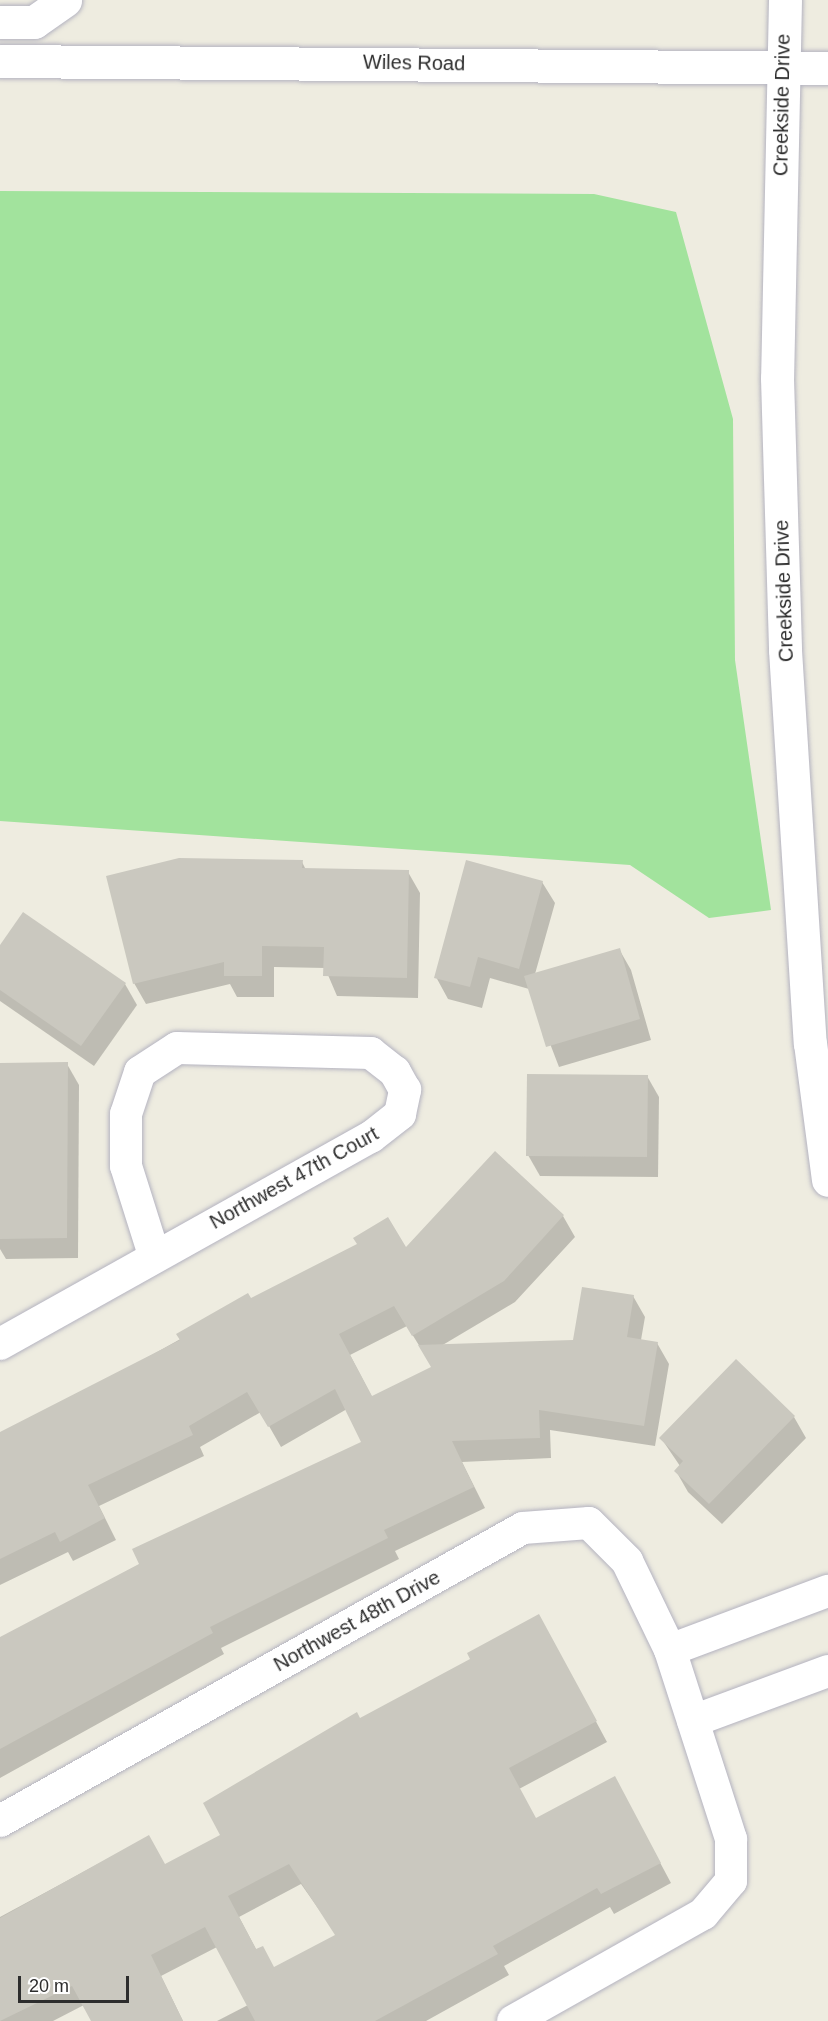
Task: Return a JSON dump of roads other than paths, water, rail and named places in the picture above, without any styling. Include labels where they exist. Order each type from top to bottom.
[{"type":"street","points":[[0,21],[34,22],[65,0]]},
{"type":"street","name":"Creekside Drive","points":[[785,0],[780,67],[777,378],[790,780],[810,1043],[828,1180]]},
{"type":"street","name":"Wiles Road","points":[[0,61],[828,68]]},
{"type":"street","name":"Northwest 47th Court","points":[[0,1344],[154,1255],[371,1137],[400,1114],[405,1090],[395,1072],[371,1053],[177,1048],[140,1072],[126,1114],[126,1166],[154,1255]]},
{"type":"street","name":"Northwest 48th Drive","points":[[0,1821],[523,1528],[589,1523],[627,1561],[670,1650],[731,1839],[731,1881],[703,1914],[513,2021]]},
{"type":"street","points":[[670,1650],[828,1591]]},
{"type":"street","points":[[693,1721],[828,1671]]}]
